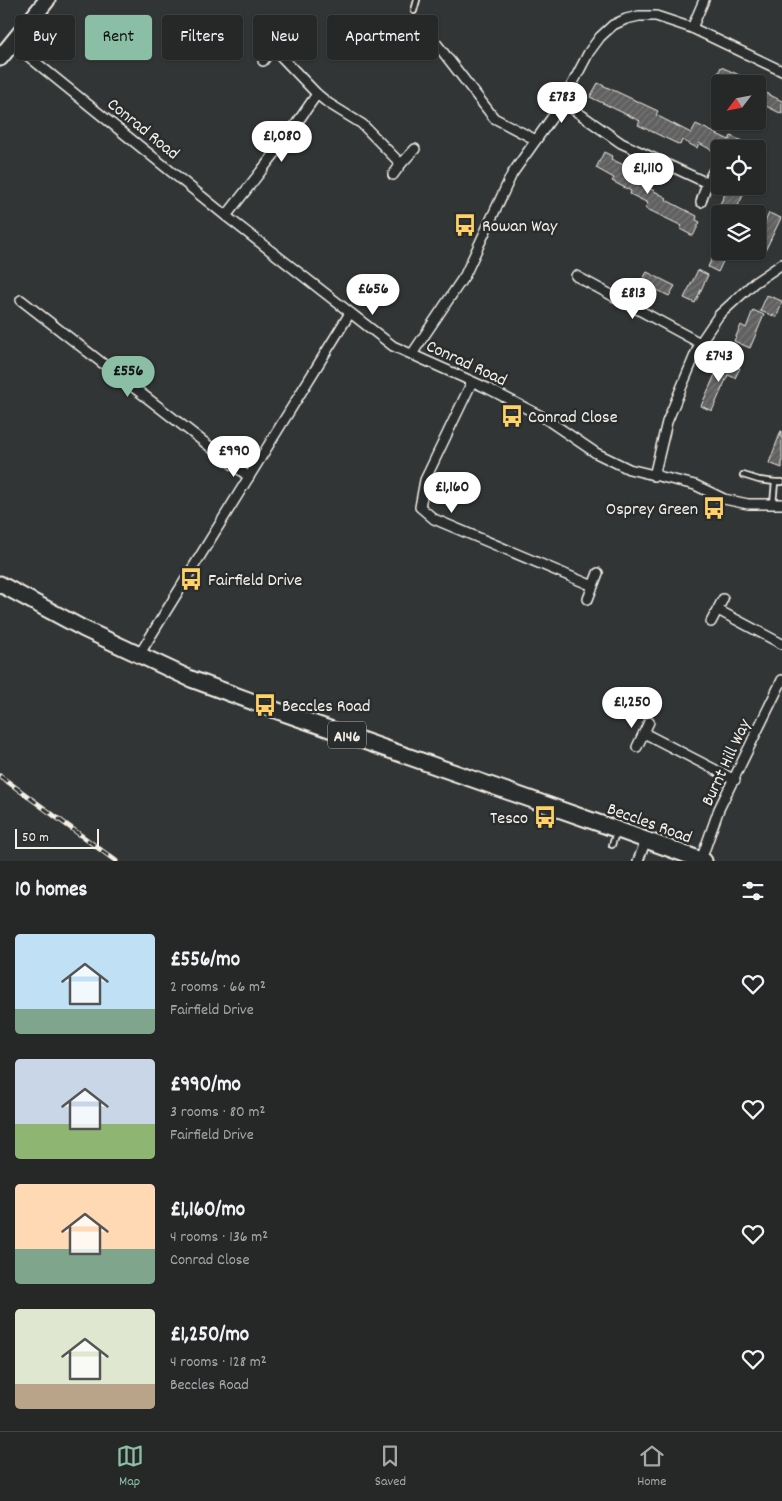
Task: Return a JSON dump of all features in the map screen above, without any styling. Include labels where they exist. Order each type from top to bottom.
[{"type":"highway","points":[[0,58],[46,0]]},
{"type":"highway","name":"Beccles Road","points":[[0,584],[84,629],[191,679],[703,860]]},
{"type":"street","points":[[692,28],[704,0]]},
{"type":"street","points":[[412,354],[465,275],[508,182],[562,102],[589,52],[600,37],[614,26],[626,19],[639,16],[656,16],[692,28],[782,71]]},
{"type":"street","name":"Conrad Road","points":[[12,43],[226,216],[393,346],[543,417],[596,453],[629,468],[654,476],[695,485],[724,499],[748,504],[778,504]]},
{"type":"street","points":[[438,45],[494,118],[536,140]]},
{"type":"street","points":[[284,60],[317,94],[362,124],[401,164]]},
{"type":"street","points":[[226,216],[317,94]]},
{"type":"street","points":[[562,102],[621,143],[707,183]]},
{"type":"street","points":[[393,176],[414,149]]},
{"type":"street","points":[[701,202],[711,175]]},
{"type":"street","points":[[654,476],[668,422],[700,342],[719,315],[754,283],[782,264]]},
{"type":"street","points":[[576,276],[700,342]]},
{"type":"street","points":[[21,300],[248,477]]},
{"type":"street","points":[[139,655],[350,313]]},
{"type":"street","points":[[472,382],[425,480],[420,507],[434,519],[593,586]]},
{"type":"street","points":[[588,599],[598,573]]},
{"type":"street","points":[[711,622],[722,599]]},
{"type":"street","points":[[718,610],[782,644]]},
{"type":"street","name":"Burnt Hill Way","points":[[703,860],[720,809],[782,680]]},
{"type":"street","points":[[637,746],[649,722]]},
{"type":"street","points":[[644,733],[735,780]]},
{"type":"street","points":[[638,861],[646,840]]},
{"type":"lane","points":[[414,10],[417,0]]},
{"type":"lane","points":[[743,475],[759,480],[782,482]]},
{"type":"lane","points":[[775,482],[778,504]]},
{"type":"lane","points":[[612,845],[617,829]]},
{"type":"building","points":[[721,67],[739,75],[717,75]]},
{"type":"building","points":[[598,83],[658,111],[656,115],[691,133],[696,124],[729,140],[711,140],[711,150],[699,143],[697,148],[682,140],[680,145],[638,125],[640,121],[590,97]]},
{"type":"building","points":[[766,93],[782,101],[782,114],[766,106]]},
{"type":"building","points":[[731,136],[740,140],[729,140]]},
{"type":"building","points":[[604,152],[612,156],[611,159],[630,168],[628,171],[632,174],[631,176],[650,186],[649,188],[667,198],[666,200],[697,216],[696,220],[700,222],[693,236],[680,229],[682,226],[645,208],[648,203],[630,194],[631,191],[612,181],[614,178],[596,168]]},
{"type":"building","points":[[724,195],[743,195],[738,205],[720,205]]},
{"type":"building","points":[[769,213],[781,218],[766,249],[766,220]]},
{"type":"building","points":[[711,260],[724,260],[718,272],[708,267]]},
{"type":"building","points":[[698,270],[708,275],[695,303],[684,298]]},
{"type":"building","points":[[647,272],[675,286],[669,296],[641,282]]},
{"type":"building","points":[[767,295],[782,301],[777,317],[760,311]]},
{"type":"building","points":[[753,310],[764,315],[750,348],[734,341],[741,325],[746,328]]},
{"type":"building","points":[[722,359],[740,368],[735,378],[728,375],[712,411],[701,406]]},
{"type":"building","points":[[782,431],[782,468],[769,463]]},
{"type":"railway","points":[[0,776],[116,861]]},
{"type":"place","name":"Rowan Way","points":[[465,225]]},
{"type":"place","name":"Conrad Close","points":[[512,416]]},
{"type":"place","name":"Osprey Green","points":[[714,508]]},
{"type":"place","name":"Fairfield Drive","points":[[191,579]]},
{"type":"place","name":"Beccles Road","points":[[265,705]]},
{"type":"place","name":"Tesco","points":[[545,817]]}]
